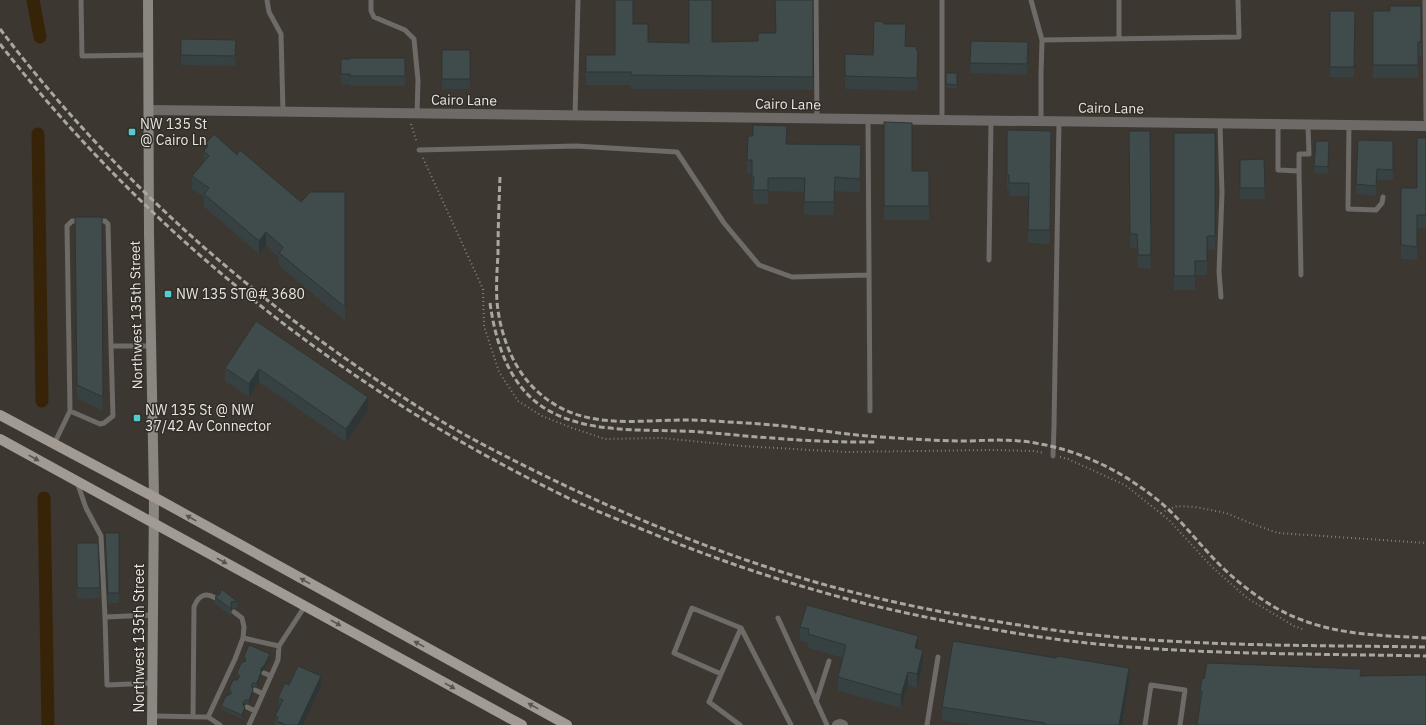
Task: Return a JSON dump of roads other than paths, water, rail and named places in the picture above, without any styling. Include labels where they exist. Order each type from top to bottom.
[{"type":"main road","name":"Northwest 135th Street","points":[[148,0],[149,234],[154,497],[152,720]]},
{"type":"main road","points":[[0,415],[154,497],[567,725]]},
{"type":"main road","points":[[0,439],[522,725]]},
{"type":"street","name":"Cairo Lane","points":[[149,110],[1426,126]]},
{"type":"street","points":[[837,725],[843,725]]},
{"type":"lane","points":[[81,0],[82,56],[148,54]]},
{"type":"lane","points":[[266,0],[269,12],[281,34],[283,112]]},
{"type":"lane","points":[[371,0],[371,11],[374,17],[406,30],[414,39],[418,80],[413,114]]},
{"type":"lane","points":[[575,116],[578,0]]},
{"type":"lane","points":[[816,0],[817,119]]},
{"type":"lane","points":[[942,0],[942,120]]},
{"type":"lane","points":[[1031,0],[1042,40],[1041,121]]},
{"type":"lane","points":[[1119,0],[1119,39]]},
{"type":"lane","points":[[1042,40],[1238,37],[1238,0]]},
{"type":"lane","points":[[1425,0],[1426,120]]},
{"type":"lane","points":[[868,119],[870,411]]},
{"type":"lane","points":[[989,260],[991,121]]},
{"type":"lane","points":[[1053,456],[1059,122]]},
{"type":"lane","points":[[1220,124],[1222,193],[1219,272],[1221,297]]},
{"type":"lane","points":[[1278,124],[1278,170],[1299,171]]},
{"type":"lane","points":[[1301,275],[1299,154],[1309,154],[1308,125]]},
{"type":"lane","points":[[1349,125],[1348,209],[1376,210],[1382,203],[1383,197]]},
{"type":"lane","points":[[419,150],[576,146],[677,152],[724,223],[759,265],[792,277],[869,275]]},
{"type":"lane","points":[[54,444],[70,412],[67,226],[72,221],[85,221]]},
{"type":"lane","points":[[70,412],[100,424],[104,423],[113,416],[108,224],[105,221],[92,221]]},
{"type":"lane","points":[[111,346],[151,346]]},
{"type":"lane","points":[[77,482],[86,508],[101,536],[107,685],[153,683]]},
{"type":"lane","points":[[193,717],[194,607],[197,600],[202,596],[212,596],[217,599]]},
{"type":"lane","points":[[249,725],[278,660],[279,646],[305,606]]},
{"type":"lane","points":[[721,674],[674,653],[692,608],[741,628],[791,725]]},
{"type":"lane","points":[[208,725],[208,717],[237,660],[243,638],[244,627],[242,618],[234,612]]},
{"type":"lane","points":[[105,617],[153,615]]},
{"type":"lane","points":[[778,618],[826,725]]},
{"type":"lane","points":[[740,725],[709,702],[741,628]]},
{"type":"lane","points":[[243,638],[279,646]]},
{"type":"lane","points":[[927,725],[938,657]]},
{"type":"lane","points":[[816,702],[829,661]]},
{"type":"lane","points":[[264,673],[271,676]]},
{"type":"lane","points":[[1145,725],[1151,685],[1186,690],[1180,725]]},
{"type":"lane","points":[[255,690],[263,694]]},
{"type":"lane","points":[[247,707],[255,711]]},
{"type":"lane","points":[[152,720],[208,717],[220,725]]},
{"type":"waterway","points":[[33,0],[40,37]]},
{"type":"waterway","points":[[38,134],[42,401]]},
{"type":"waterway","points":[[44,498],[48,725]]},
{"type":"railway","points":[[0,29],[46,87],[96,142],[148,195],[202,246],[318,339],[378,381],[475,441],[535,471],[632,516],[730,555],[798,577],[892,602],[989,620],[1099,636],[1146,640],[1239,644],[1426,647]]},
{"type":"railway","points":[[0,44],[57,113],[118,178],[182,239],[250,297],[321,351],[395,401],[471,447],[550,489],[594,510],[704,554],[793,583],[866,604],[969,625],[1071,641],[1172,650],[1274,654],[1426,656]]},
{"type":"railway","points":[[500,177],[497,302],[501,326],[509,351],[521,373],[529,383],[538,392],[555,404],[572,413],[609,421],[686,420],[762,424],[864,436],[959,441],[1002,440],[1035,443],[1053,447],[1089,458],[1138,485],[1167,508],[1230,575],[1255,595],[1276,608],[1294,617],[1331,629],[1387,636],[1426,638]]},
{"type":"railway","points":[[490,303],[499,344],[517,382],[536,402],[554,413],[573,421],[615,429],[701,432],[810,441],[876,442]]},
{"type":"place","name":"NW 135 St @ Cairo Ln","points":[[132,132]]},
{"type":"place","name":"NW 135 ST@# 3680","points":[[168,294]]},
{"type":"place","name":"NW 135 St @ NW 37/42 Av Connector","points":[[137,418]]}]
